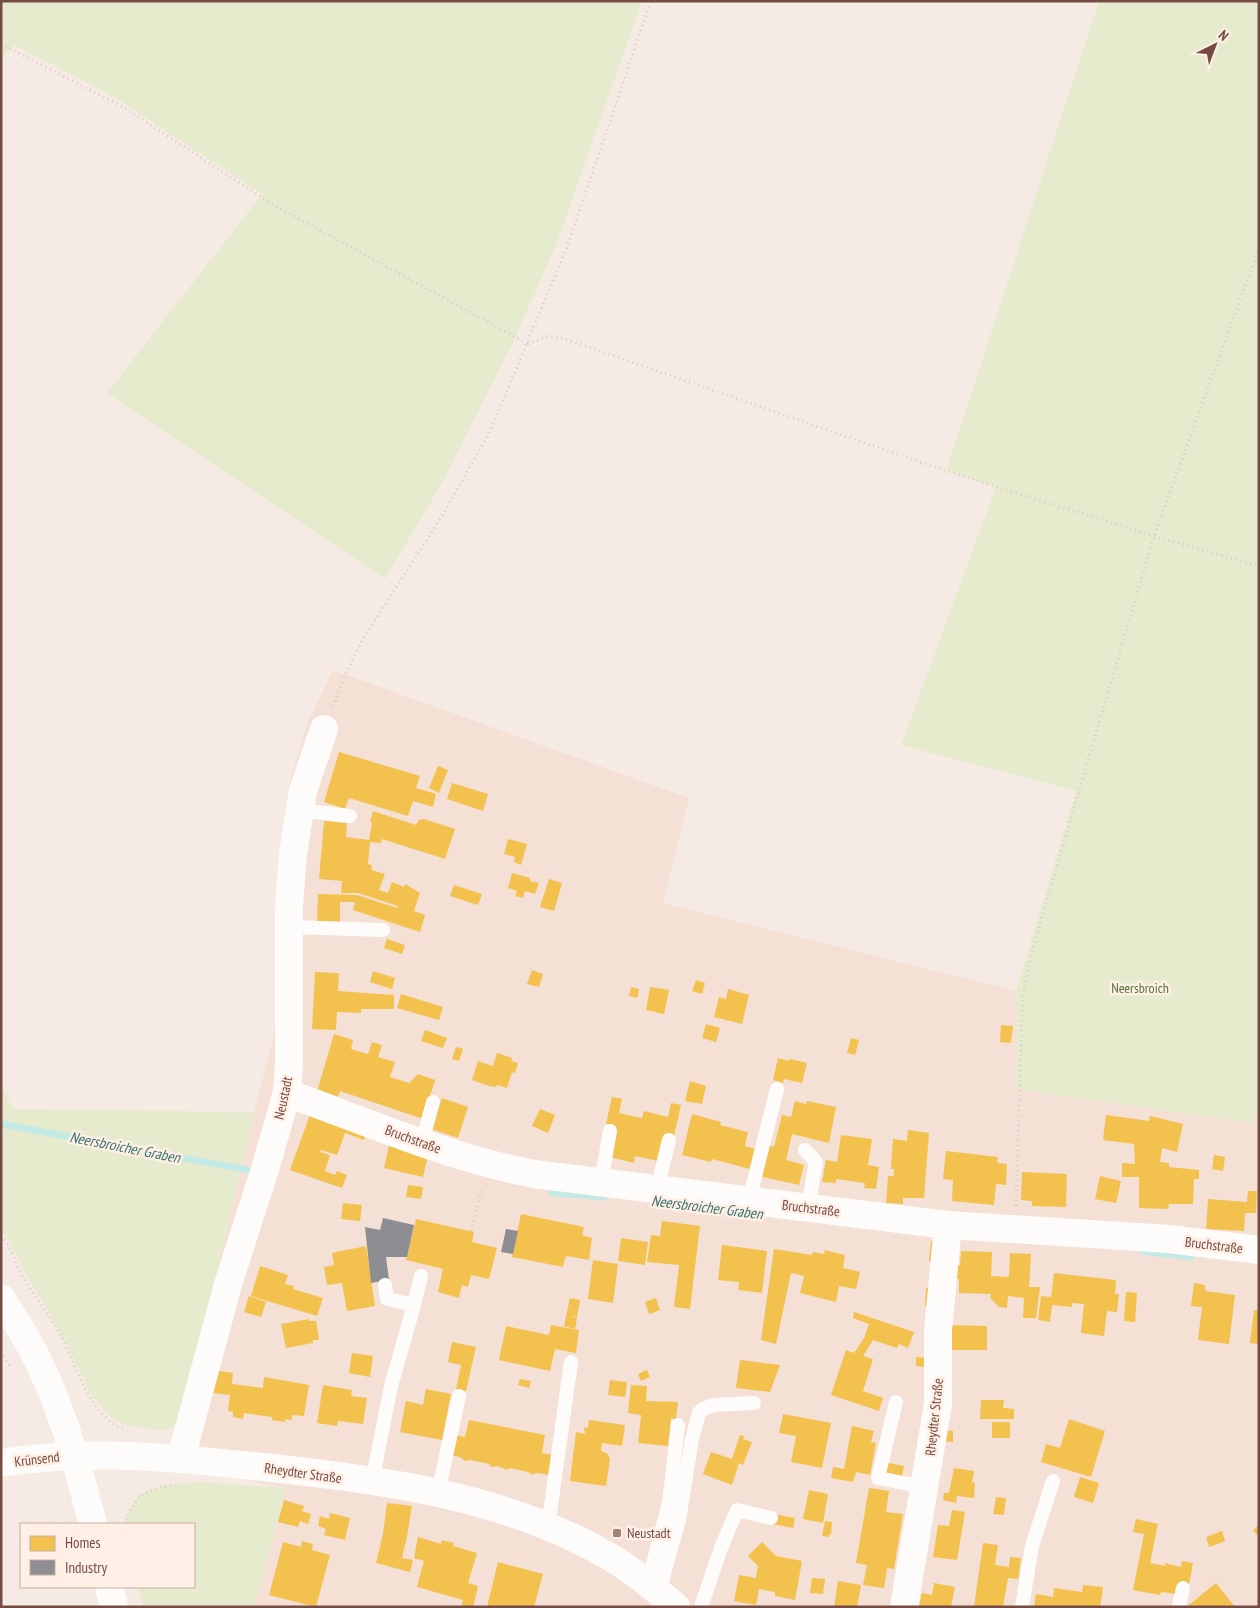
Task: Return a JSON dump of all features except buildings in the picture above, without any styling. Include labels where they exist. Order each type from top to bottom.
[{"type":"street","name":"Neustadt","points":[[180,1458],[228,1281],[287,1093],[289,1062],[290,876],[302,791],[324,729]]},
{"type":"street","name":"Bruchstraße","points":[[287,1093],[487,1165],[534,1174],[948,1225],[1168,1239],[1259,1250]]},
{"type":"street","name":"Rheydter Straße","points":[[904,1607],[938,1404],[938,1331],[948,1225]]},
{"type":"street","points":[[1,1298],[39,1362],[74,1454],[92,1523]]},
{"type":"street","name":"Rheydter Straße","points":[[74,1454],[124,1454],[180,1458],[279,1469],[438,1493],[479,1503],[548,1527],[610,1557],[661,1594]]},
{"type":"street","name":"Krünsend","points":[[1,1463],[37,1457],[74,1454]]},
{"type":"street","points":[[109,1588],[114,1607]]},
{"type":"lane","points":[[299,810],[350,816]]},
{"type":"lane","points":[[289,927],[383,930]]},
{"type":"lane","points":[[749,1200],[777,1089]]},
{"type":"lane","points":[[422,1142],[433,1102]]},
{"type":"lane","points":[[601,1182],[610,1131]]},
{"type":"lane","points":[[657,1189],[669,1140]]},
{"type":"lane","points":[[805,1150],[816,1162],[808,1208]]},
{"type":"lane","points":[[372,1482],[393,1377],[414,1305],[420,1276]]},
{"type":"lane","points":[[385,1285],[387,1299],[414,1305]]},
{"type":"lane","points":[[548,1527],[571,1362]]},
{"type":"lane","points":[[438,1493],[459,1396]]},
{"type":"lane","points":[[896,1402],[878,1478],[924,1487]]},
{"type":"lane","points":[[661,1594],[679,1520],[693,1434],[699,1413],[713,1405],[754,1403]]},
{"type":"lane","points":[[661,1594],[678,1425]]},
{"type":"lane","points":[[1022,1607],[1031,1553],[1053,1481]]},
{"type":"lane","points":[[702,1607],[721,1548],[737,1510],[771,1518]]},
{"type":"lane","points":[[1179,1607],[1183,1588]]},
{"type":"path","points":[[324,729],[354,655],[442,516],[487,437],[528,344],[567,247],[651,1]]},
{"type":"path","points":[[1,44],[123,107],[272,204],[528,344]]},
{"type":"path","points":[[1016,1230],[1022,1011],[1028,965],[1154,536],[1259,248]]},
{"type":"path","points":[[528,344],[548,336],[565,339],[946,471],[1154,536],[1259,566]]},
{"type":"path","points":[[471,1231],[487,1165]]},
{"type":"path","points":[[1,1236],[7,1242],[23,1277],[60,1334],[91,1400],[110,1422],[124,1429],[131,1430]]},
{"type":"path","points":[[123,1523],[132,1505],[141,1494],[148,1490],[174,1486],[180,1458]]},
{"type":"shaded area","points":[[333,670],[689,798],[663,903],[1016,991],[1017,1008],[1259,1100],[1259,1607],[254,1607],[286,1488],[266,1485],[181,1458],[183,1416],[254,1112],[274,1035],[290,783],[307,724]]},
{"type":"green space","points":[[1,1],[642,1],[557,243],[515,338],[443,481],[385,579],[107,393],[262,194],[114,97],[14,45],[1,60]]},
{"type":"green space","name":"Neersbroich","points":[[1099,1],[1259,1],[1259,1102],[1252,1123],[1016,1089],[1016,991],[1076,791],[901,745],[996,487],[946,471]]},
{"type":"green space","points":[[1,1085],[13,1109],[254,1112],[183,1416],[173,1426],[163,1431],[123,1425],[108,1415],[93,1398],[60,1331],[25,1273],[7,1236],[1,1232]]},
{"type":"green space","points":[[200,1482],[286,1488],[254,1607],[144,1607],[138,1588],[195,1588],[195,1523],[124,1523],[134,1502],[141,1494],[166,1486]]},
{"type":"waterway","name":"Neersbroicher Graben","points":[[1,1124],[248,1170]]},
{"type":"waterway","points":[[552,1193],[604,1197]]},
{"type":"waterway","name":"Neersbroicher Graben","points":[[1142,1251],[1191,1257]]},
{"type":"place","name":"Neustadt","points":[[617,1533]]}]
